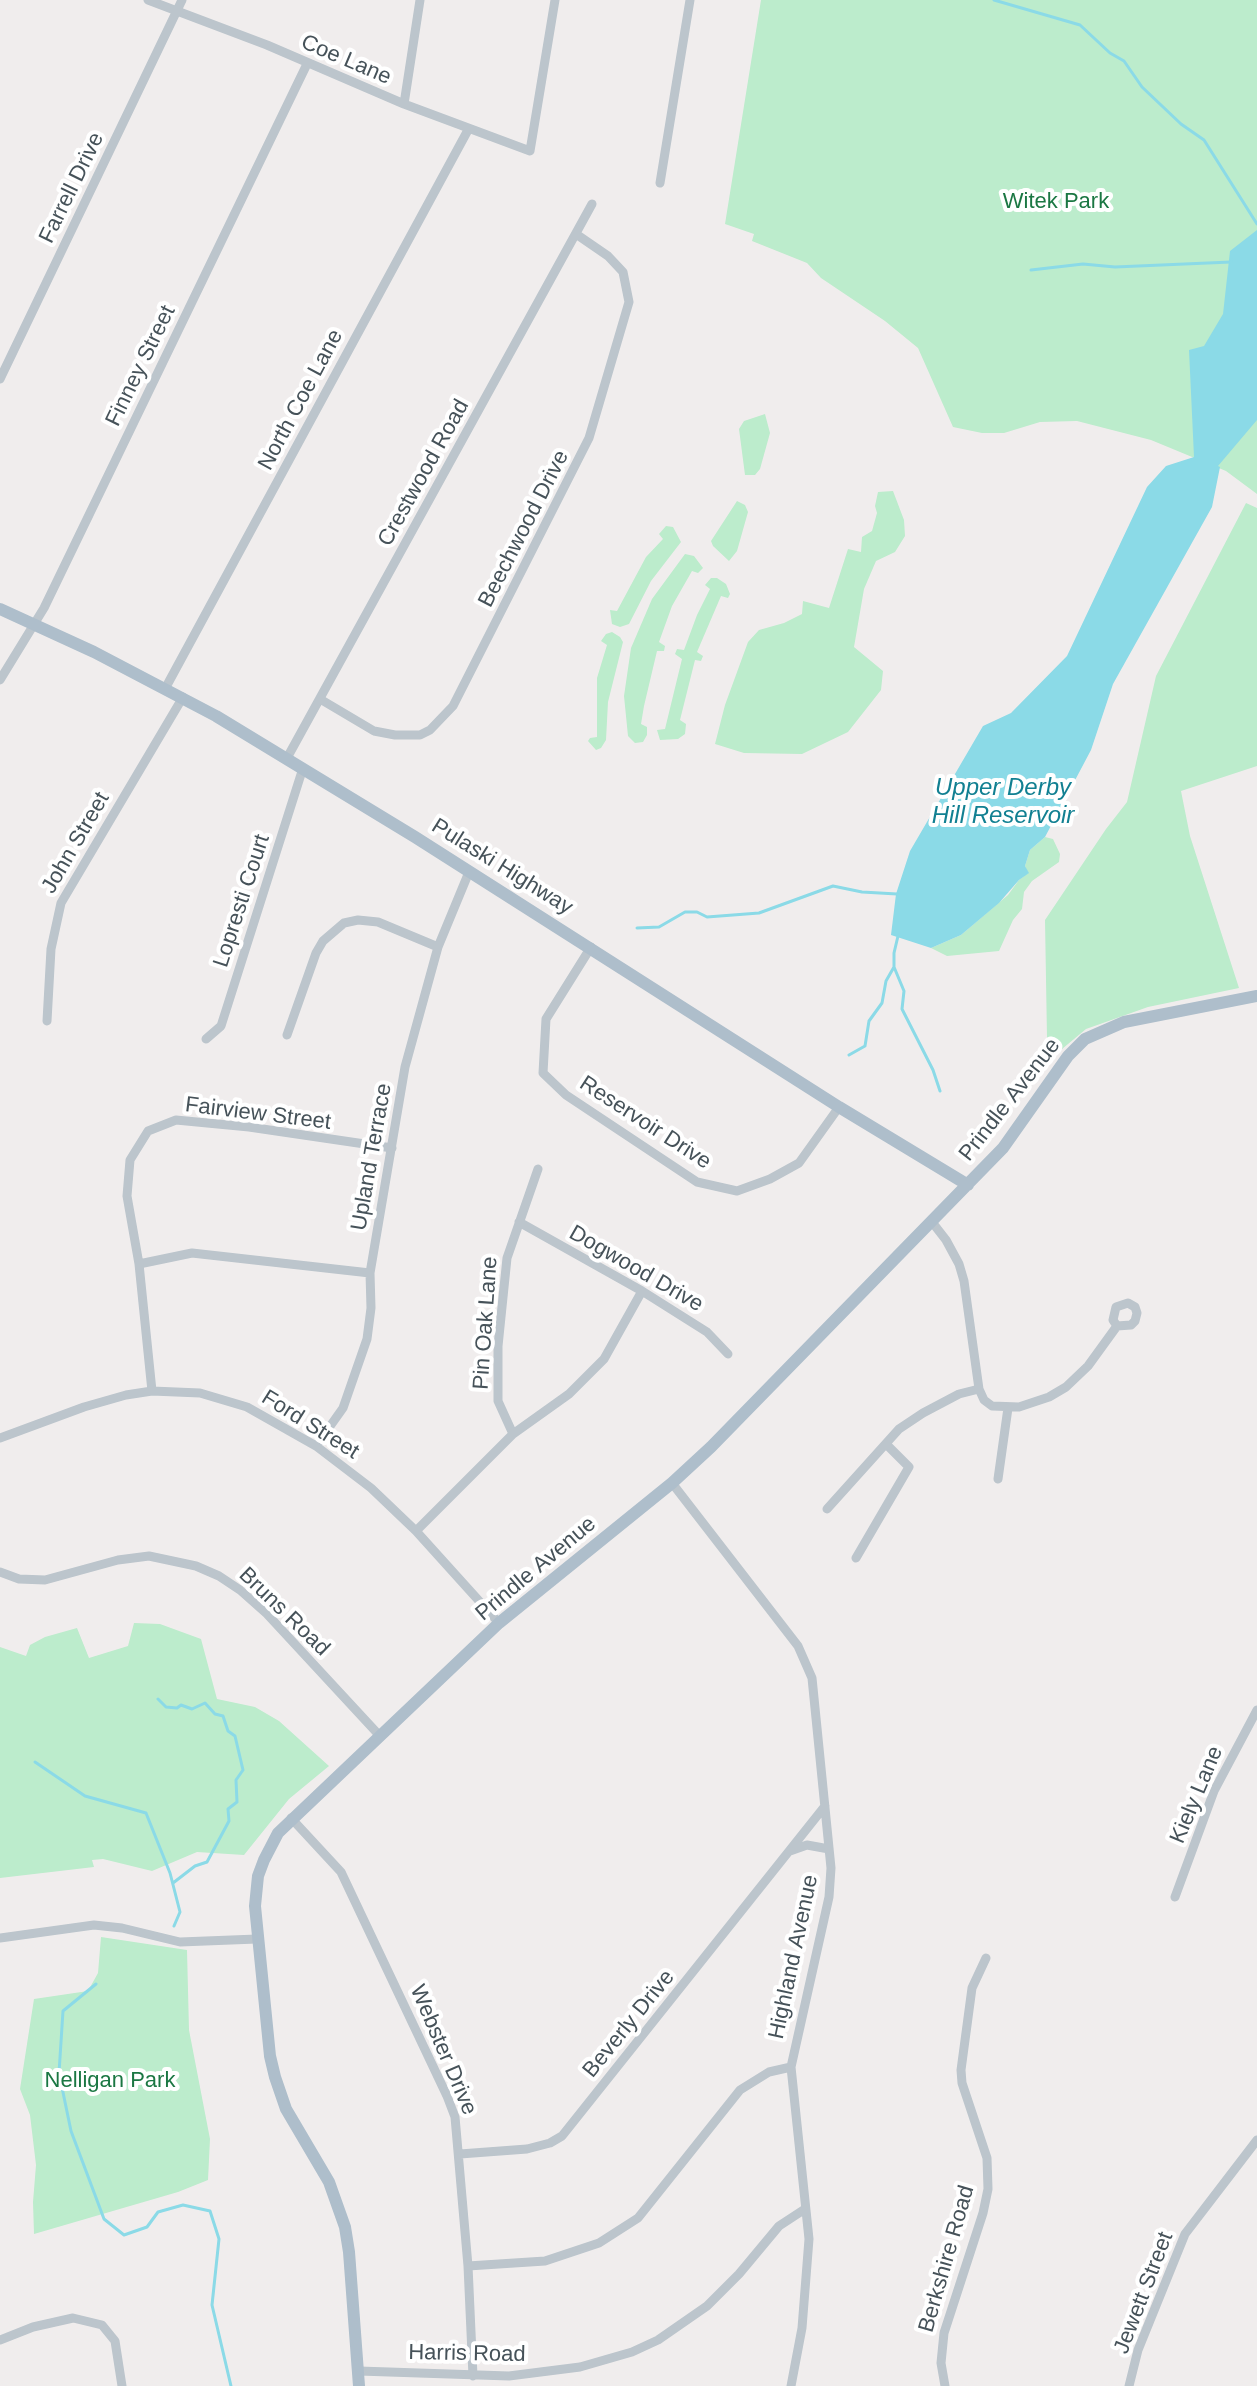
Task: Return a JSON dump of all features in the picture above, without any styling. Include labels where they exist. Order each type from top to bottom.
[{"type":"main road","name":"Pulaski Highway","points":[[0,609],[166,687],[287,758],[591,947],[839,1107],[968,1185]]},
{"type":"main road","name":"Prindle Avenue","points":[[359,2386],[345,2227],[329,2182],[286,2109],[275,2077],[255,1906],[258,1876],[269,1848],[291,1818],[499,1623],[672,1483],[1003,1148],[1068,1056],[1085,1039],[1124,1022],[1257,996]]},
{"type":"street","name":"Coe Lane","points":[[148,0],[267,45],[468,130],[530,151],[555,0]]},
{"type":"street","name":"Farrell Drive","points":[[0,379],[182,0]]},
{"type":"street","points":[[404,104],[420,0]]},
{"type":"street","points":[[660,183],[690,0]]},
{"type":"street","name":"Finney Street","points":[[0,680],[35,624],[307,64]]},
{"type":"street","name":"North Coe Lane","points":[[166,687],[468,130]]},
{"type":"street","name":"Crestwood Road","points":[[287,758],[592,204]]},
{"type":"street","name":"Beechwood Drive","points":[[320,699],[374,731],[395,735],[420,735],[430,730],[453,706],[589,438],[629,302],[623,272],[608,256],[576,234]]},
{"type":"street","name":"John Street","points":[[47,1021],[51,949],[61,903],[183,697]]},
{"type":"street","name":"Lopresti Court","points":[[206,1039],[221,1026],[303,768]]},
{"type":"street","name":"Upland Terrace","points":[[316,1446],[343,1408],[362,1353],[371,1308],[370,1273],[405,1067],[438,947],[469,872]]},
{"type":"street","points":[[287,1035],[316,953],[323,941],[344,923],[358,920],[378,922],[438,947]]},
{"type":"street","name":"Reservoir Drive","points":[[591,947],[546,1019],[543,1073],[566,1095],[697,1182],[737,1191],[770,1179],[799,1163],[839,1107]]},
{"type":"street","name":"Fairview Street","points":[[152,1391],[139,1264],[127,1196],[130,1160],[148,1131],[176,1120],[249,1127],[392,1148]]},
{"type":"street","name":"Pin Oak Lane","points":[[513,1434],[498,1401],[498,1346],[507,1258],[538,1169]]},
{"type":"street","name":"Dogwood Drive","points":[[519,1222],[642,1291],[707,1332],[728,1354]]},
{"type":"street","points":[[932,1222],[953,1251],[964,1281],[979,1389],[984,1400],[992,1406],[1008,1408],[1035,1403],[1066,1387],[1088,1366],[1117,1326]]},
{"type":"street","points":[[139,1264],[192,1253],[370,1273]]},
{"type":"street","points":[[416,1531],[513,1434],[569,1394],[604,1359],[642,1291]]},
{"type":"street","points":[[827,1509],[899,1429],[959,1394],[979,1389]]},
{"type":"street","name":"Ford Street","points":[[0,1438],[84,1407],[152,1391],[200,1393],[247,1407],[316,1446],[371,1488],[416,1531],[499,1623]]},
{"type":"street","points":[[998,1479],[1008,1408]]},
{"type":"street","points":[[856,1558],[909,1467],[886,1444]]},
{"type":"street","name":"Highland Avenue","points":[[672,1483],[805,1656],[812,1678],[831,1868],[829,1897],[791,2067],[809,2258],[798,2359],[791,2386]]},
{"type":"street","name":"Bruns Road","points":[[0,1572],[19,1579],[45,1580],[118,1560],[149,1556],[196,1566],[240,1590],[267,1614],[379,1735]]},
{"type":"street","name":"Kiely Lane","points":[[1175,1897],[1214,1791],[1257,1710]]},
{"type":"street","name":"Beverly Drive","points":[[460,2154],[527,2149],[562,2136],[825,1806]]},
{"type":"street","name":"Webster Drive","points":[[291,1818],[331,1858],[352,1892],[455,2117],[468,2266],[473,2376]]},
{"type":"street","points":[[790,1851],[807,1845],[829,1849]]},
{"type":"street","points":[[0,1938],[94,1925],[122,1928],[180,1942],[257,1939]]},
{"type":"street","name":"Berkshire Road","points":[[945,2386],[941,2363],[944,2333],[988,2189],[987,2158],[962,2083],[961,2070],[972,1988],[986,1958]]},
{"type":"street","points":[[468,2266],[545,2261],[599,2243],[638,2218],[740,2090],[769,2072],[791,2067]]},
{"type":"street","name":"Jewett Street","points":[[1129,2386],[1138,2350],[1185,2234],[1257,2140]]},
{"type":"street","name":"Harris Road","points":[[359,2371],[473,2376],[490,2381],[580,2367],[632,2352],[658,2340],[707,2306],[779,2226],[805,2209]]},
{"type":"street","points":[[0,2340],[33,2327],[73,2318],[102,2325],[115,2341],[122,2386]]},
{"type":"green space","name":"Witek Park","points":[[761,0],[1257,0],[1257,494],[1226,471],[1151,440],[1077,421],[1040,422],[1004,433],[982,433],[953,427],[918,348],[885,321],[821,278],[807,263],[752,241],[754,234],[725,224]]},
{"type":"green space","points":[[765,414],[770,433],[760,469],[755,475],[745,475],[739,429],[744,421]]},
{"type":"green space","points":[[893,491],[904,520],[905,536],[895,552],[876,561],[864,589],[854,647],[883,671],[881,690],[848,732],[802,754],[744,753],[715,744],[725,705],[748,642],[759,630],[802,614],[803,601],[829,608],[848,549],[861,552],[862,537],[872,531],[878,492]]},
{"type":"green space","points":[[737,501],[745,505],[748,512],[737,551],[729,561],[711,541]]},
{"type":"green space","points":[[1246,503],[1257,508],[1257,766],[1181,791],[1190,836],[1239,988],[1148,1007],[1086,1029],[1062,1049],[1047,1038],[1045,920],[1127,802],[1156,676]]},
{"type":"green space","points":[[666,526],[673,527],[681,542],[651,581],[629,624],[620,627],[612,624],[610,610],[617,611],[646,557],[663,539],[659,534]]},
{"type":"green space","points":[[685,554],[694,556],[703,568],[698,573],[692,571],[672,606],[659,642],[665,646],[664,651],[657,651],[644,706],[641,724],[647,727],[647,735],[643,742],[635,743],[628,736],[624,696],[631,648],[652,599]]},
{"type":"green space","points":[[711,578],[726,584],[730,594],[728,598],[721,596],[697,652],[703,656],[701,661],[695,660],[680,720],[686,724],[685,734],[678,739],[660,740],[657,730],[665,729],[682,659],[675,654],[677,649],[684,650],[710,589],[705,585]]},
{"type":"green space","points":[[612,632],[623,642],[608,702],[606,740],[596,750],[588,741],[597,737],[597,678],[607,645],[601,641]]},
{"type":"green space","points":[[1045,837],[1053,839],[1060,854],[1059,862],[1032,881],[1024,892],[1022,909],[1013,920],[999,951],[947,956],[931,948],[961,935],[1008,895],[1028,873],[1025,866],[1030,850]]},
{"type":"green space","points":[[134,1623],[160,1624],[201,1639],[217,1699],[255,1707],[279,1721],[329,1766],[289,1799],[244,1855],[197,1852],[152,1871],[103,1859],[92,1860],[94,1867],[0,1878],[0,1647],[26,1656],[30,1645],[45,1637],[77,1628],[89,1658],[128,1646]]},
{"type":"green space","name":"Nelligan Park","points":[[101,1937],[187,1950],[189,2030],[210,2139],[208,2180],[178,2192],[34,2234],[36,2165],[30,2115],[20,2089],[34,1999],[88,1991],[98,1973]]},
{"type":"water","name":"Upper Derby Hill Reservoir","points":[[1257,230],[1257,420],[1218,466],[1212,507],[1113,684],[1091,750],[1045,837],[1030,850],[1025,866],[1029,873],[961,935],[931,948],[891,935],[896,894],[910,851],[983,726],[1011,713],[1067,656],[1147,487],[1166,466],[1194,457],[1189,350],[1204,346],[1223,314],[1230,251]]},
{"type":"waterway","points":[[994,0],[1080,25],[1110,53],[1124,61],[1142,87],[1181,124],[1204,140],[1257,224]]},
{"type":"waterway","points":[[1031,270],[1083,264],[1115,267],[1231,262]]},
{"type":"waterway","points":[[637,928],[659,927],[685,912],[697,912],[707,917],[759,913],[833,886],[897,894]]},
{"type":"waterway","points":[[849,1055],[865,1046],[869,1021],[882,1003],[886,981],[894,967],[898,936]]},
{"type":"waterway","points":[[894,967],[904,991],[902,1009],[933,1070],[940,1091]]},
{"type":"waterway","points":[[158,1699],[166,1707],[177,1708],[181,1705],[192,1709],[205,1703],[215,1714],[223,1716],[228,1731],[235,1736],[243,1770],[236,1780],[237,1802],[228,1809],[229,1821],[207,1862],[195,1866],[173,1883]]},
{"type":"waterway","points":[[35,1762],[85,1796],[146,1813],[170,1873],[180,1912],[174,1926]]},
{"type":"waterway","points":[[96,1984],[63,2011],[59,2073],[71,2131],[104,2219],[124,2235],[147,2227],[158,2212],[183,2205],[210,2211],[219,2239],[212,2305],[231,2386]]}]
